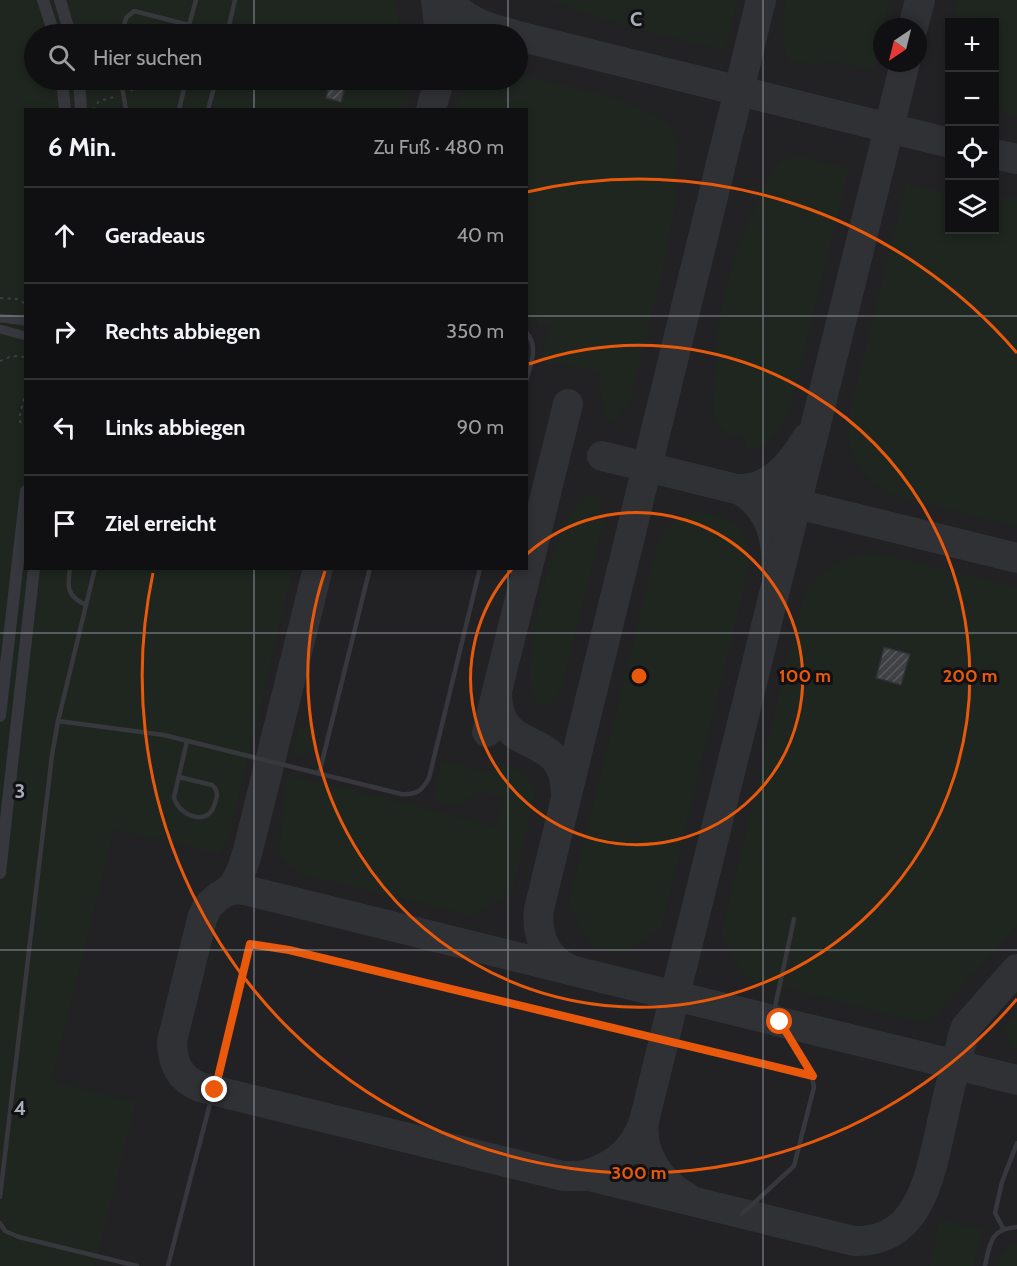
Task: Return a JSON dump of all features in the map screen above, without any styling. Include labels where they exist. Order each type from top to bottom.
[{"type":"street","points":[[43,0],[51,24]]},
{"type":"street","points":[[60,0],[67,24]]},
{"type":"street","points":[[63,90],[65,108]]},
{"type":"street","points":[[80,90],[81,108]]},
{"type":"street","points":[[0,318],[24,318]]},
{"type":"street","points":[[0,329],[24,335]]},
{"type":"street","points":[[0,716],[24,508]]},
{"type":"street","points":[[0,873],[34,570]]},
{"type":"lane","points":[[189,24],[196,0]]},
{"type":"lane","points":[[229,24],[235,0]]},
{"type":"lane","points":[[124,24],[126,18],[134,11],[185,24]]},
{"type":"lane","points":[[124,90],[126,108]]},
{"type":"lane","points":[[179,108],[184,90]]},
{"type":"lane","points":[[209,108],[213,90]]},
{"type":"lane","points":[[528,334],[534,346],[528,372]]},
{"type":"lane","points":[[70,570],[68,584],[70,592],[77,601],[86,605]]},
{"type":"lane","points":[[0,1197],[47,790],[58,721],[95,570]]},
{"type":"lane","points":[[320,774],[370,570]]},
{"type":"lane","points":[[58,721],[154,734],[411,795],[424,788],[429,778],[480,570]]},
{"type":"lane","points":[[179,777],[212,785],[215,788],[214,808],[208,816],[195,815],[179,809],[174,797],[186,741]]},
{"type":"lane","points":[[742,1214],[794,1166],[814,1087],[813,1076],[779,1020],[775,1007],[794,920]]},
{"type":"lane","points":[[168,1266],[204,1124],[213,1098],[250,944],[289,950],[813,1076]]},
{"type":"lane","points":[[1003,1228],[995,1213],[1002,1182],[1017,1143]]},
{"type":"lane","points":[[1,1226],[9,1233],[19,1237],[137,1266]]},
{"type":"lane","points":[[985,1266],[992,1239],[1003,1228],[1017,1227]]},
{"type":"path","points":[[94,108],[99,101],[125,95],[132,90]]},
{"type":"path","points":[[0,298],[17,299],[24,303]]},
{"type":"path","points":[[0,361],[12,356],[24,357]]},
{"type":"path","points":[[21,423],[19,419],[24,398]]},
{"type":"shaded area","points":[[0,0],[396,0],[400,24],[24,24],[24,90],[408,90],[409,95],[406,108],[24,108],[24,570],[293,570],[230,835],[220,854],[114,829],[52,1081],[136,1102],[95,1266],[0,1266]]},
{"type":"shaded area","points":[[89,0],[1017,0],[1017,1266],[0,1266],[63,570],[528,570],[528,108],[110,108],[107,90],[528,90],[528,24],[96,24]]},
{"type":"shaded area","points":[[549,0],[738,0],[725,50],[631,28]]},
{"type":"shaded area","points":[[786,0],[890,0],[886,18],[873,18],[873,70],[827,60],[826,65],[789,62],[784,48]]},
{"type":"shaded area","points":[[957,0],[1017,0],[1017,117],[999,109],[999,18],[956,18]]},
{"type":"shaded area","points":[[528,76],[615,98],[669,123],[678,142],[676,201],[663,271],[630,402],[614,421],[607,420],[600,392],[601,373],[541,359],[550,326],[528,319],[528,108],[456,108],[464,90],[528,90]]},
{"type":"shaded area","points":[[799,156],[849,169],[791,407],[775,435],[748,452],[744,437],[724,431],[713,414],[717,333],[725,289],[741,237],[773,170],[780,161]]},
{"type":"shaded area","points":[[906,183],[945,193],[945,234],[999,234],[999,198],[1017,198],[1017,527],[892,495],[871,480],[857,463],[849,442],[849,416]]},
{"type":"shaded area","points":[[593,491],[599,498],[604,521],[562,687],[550,703],[539,707],[532,692],[530,675],[539,604],[556,547],[567,522],[579,502]]},
{"type":"shaded area","points":[[691,512],[715,514],[733,523],[745,539],[750,563],[661,929],[622,954],[592,947],[568,906],[657,545],[671,525]]},
{"type":"shaded area","points":[[869,553],[1017,587],[1017,926],[933,1018],[913,1021],[746,978],[721,935],[804,592],[833,565],[850,557]]},
{"type":"shaded area","points":[[299,726],[320,731],[315,750],[291,758]]},
{"type":"shaded area","points":[[442,760],[492,774],[496,760],[523,773],[528,777],[534,789],[535,798],[512,893],[473,916],[316,878],[291,867],[279,855],[287,774],[497,827],[504,798],[479,791],[457,806],[433,799]]},
{"type":"shaded area","points":[[1017,1012],[1017,1050],[1012,1049],[1004,1027]]},
{"type":"shaded area","points":[[940,1219],[983,1229],[974,1266],[929,1266]]},
{"type":"shaded area","points":[[1017,1243],[1017,1266],[996,1266],[1004,1252]]},
{"type":"building","points":[[328,90],[344,90],[341,102],[326,98]]},
{"type":"building","points":[[884,647],[910,654],[901,685],[876,678]]},
{"type":"taxiway","points":[[436,0],[439,24]]},
{"type":"taxiway","points":[[448,0],[461,13],[481,24]]},
{"type":"taxiway","points":[[569,969],[548,952],[539,927],[539,909],[761,0]]},
{"type":"taxiway","points":[[915,18],[920,0]]},
{"type":"taxiway","points":[[528,38],[945,142]]},
{"type":"taxiway","points":[[580,1176],[602,1169],[620,1158],[634,1142],[644,1121],[903,72]]},
{"type":"taxiway","points":[[432,108],[436,90]]},
{"type":"taxiway","points":[[999,155],[1017,159]]},
{"type":"taxiway","points":[[528,566],[568,404]]},
{"type":"taxiway","points":[[776,563],[772,530],[768,520],[756,503],[739,489],[761,485],[771,480],[795,457],[807,438]]},
{"type":"taxiway","points":[[602,456],[1017,558]]},
{"type":"taxiway","points":[[228,891],[243,867],[248,850],[318,570]]},
{"type":"taxiway","points":[[487,732],[527,570]]},
{"type":"taxiway","points":[[497,692],[500,713],[508,727],[555,759],[563,773],[566,794]]},
{"type":"taxiway","points":[[1017,969],[966,1027],[961,1043],[959,1054],[956,1064],[953,1075],[950,1086],[934,1159],[920,1199],[909,1216],[895,1230],[877,1238],[854,1241],[589,1176],[563,1176],[200,1087],[187,1080],[178,1069],[172,1041],[202,919],[207,907],[219,896],[237,889],[245,890],[938,1061],[951,1064],[964,1067],[991,1073],[1017,1080]]},
{"type":"taxiway","points":[[644,1121],[645,1145],[653,1165],[667,1183],[686,1197]]},
{"type":"route","points":[[215,1090],[250,944],[289,950],[813,1076],[780,1022]]}]
